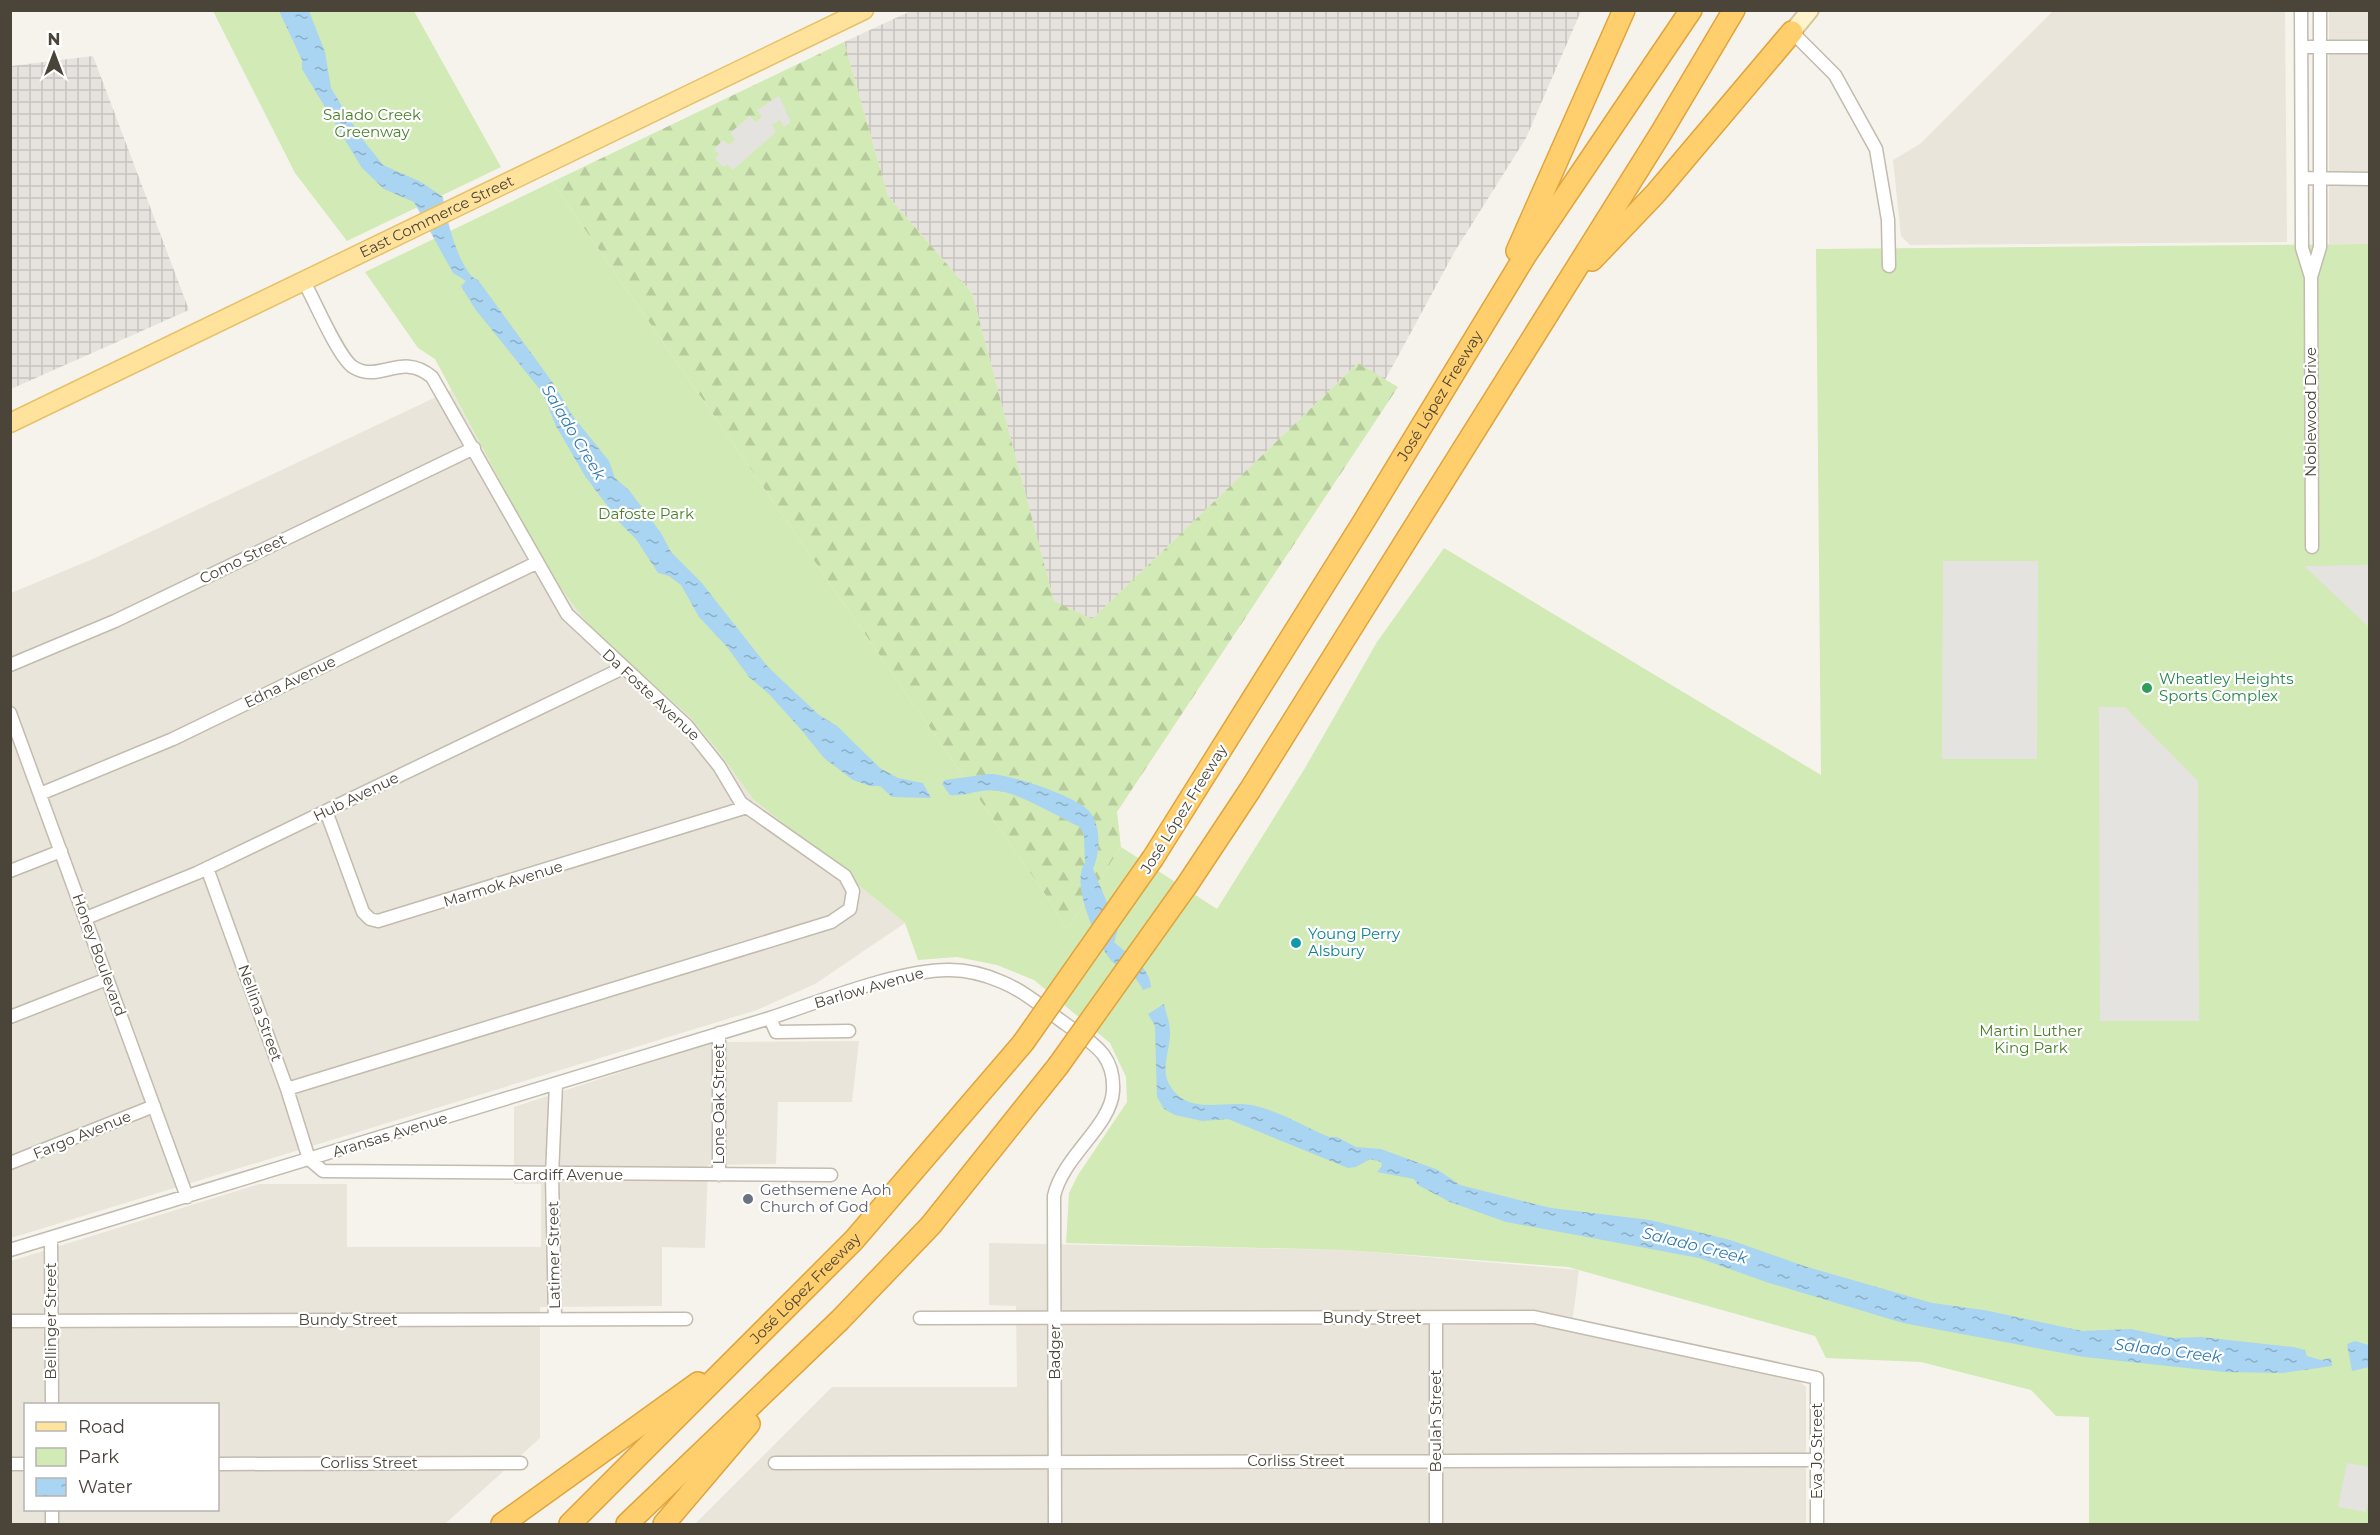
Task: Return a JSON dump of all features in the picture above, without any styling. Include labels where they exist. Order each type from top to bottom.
[{"type":"highway","points":[[1483,326],[1624,10]]},
{"type":"highway","name":"José López Freeway","points":[[570,1524],[854,1240],[1023,1043],[1153,858],[1532,246],[1690,10]]},
{"type":"highway","points":[[627,1524],[840,1320],[931,1225],[1058,1066],[1187,885],[1250,790],[1562,291],[1734,10]]},
{"type":"highway","points":[[1562,291],[1656,193],[1792,32]]},
{"type":"highway","points":[[664,1524],[840,1320]]},
{"type":"highway","points":[[502,1524],[741,1353]]},
{"type":"main road","name":"East Commerce Street","points":[[10,423],[356,258],[864,10]]},
{"type":"main road","points":[[1792,32],[1810,10]]},
{"type":"street","name":"Noblewood Drive","points":[[2301,10],[2302,248],[2311,277]]},
{"type":"street","name":"Noblewood Drive","points":[[2312,547],[2311,277],[2320,247],[2320,10]]},
{"type":"street","points":[[1792,32],[1835,75],[1876,149],[1888,220],[1889,266]]},
{"type":"street","points":[[2302,47],[2370,47]]},
{"type":"street","points":[[2302,178],[2370,179]]},
{"type":"street","name":"Da Foste Avenue","points":[[287,1089],[831,922],[846,914],[850,909],[853,896],[845,876],[741,803],[701,741],[567,614],[536,563],[441,388],[426,371],[406,365],[378,372],[364,371],[353,366],[339,349],[304,282]]},
{"type":"street","name":"Como Street","points":[[10,665],[115,621],[474,447]]},
{"type":"street","name":"Edna Avenue","points":[[40,794],[173,739],[536,563]]},
{"type":"street","name":"Hub Avenue","points":[[86,918],[207,868],[623,668]]},
{"type":"street","name":"Honey Boulevard","points":[[11,718],[187,1197]]},
{"type":"street","name":"Marmok Avenue","points":[[326,811],[363,912],[370,919],[378,921],[747,807]]},
{"type":"street","points":[[10,871],[61,850]]},
{"type":"street","name":"Nellina Street","points":[[207,868],[287,1089],[309,1159]]},
{"type":"street","name":"Barlow Avenue","points":[[849,1031],[776,1032],[770,1017],[900,977],[938,970],[976,974],[1014,988],[1105,1055],[1113,1073],[1110,1107],[1071,1158],[1058,1180]]},
{"type":"street","points":[[10,1017],[107,979]]},
{"type":"street","name":"Aransas Avenue","points":[[10,1251],[770,1017]]},
{"type":"street","name":"Lone Oak Street","points":[[719,1033],[719,1174]]},
{"type":"street","name":"Latimer Street","points":[[555,1319],[552,1175],[556,1084]]},
{"type":"street","name":"Fargo Avenue","points":[[10,1163],[154,1106]]},
{"type":"street","name":"Cardiff Avenue","points":[[309,1159],[324,1171],[333,1172],[831,1175]]},
{"type":"street","name":"Badger","points":[[1055,1524],[1053,1208],[1058,1180]]},
{"type":"street","name":"Bellinger Street","points":[[51,1238],[52,1403]]},
{"type":"street","name":"Bundy Street","points":[[920,1318],[1548,1318],[1817,1378]]},
{"type":"street","name":"Beulah Street","points":[[1436,1318],[1436,1524]]},
{"type":"street","name":"Bundy Street","points":[[10,1321],[686,1319]]},
{"type":"street","name":"Eva Jo Street","points":[[1817,1378],[1817,1524]]},
{"type":"street","name":"Corliss Street","points":[[775,1463],[1817,1460]]},
{"type":"street","name":"Corliss Street","points":[[219,1464],[521,1463]]},
{"type":"shaded area","points":[[913,10],[1581,11],[1526,138],[1455,251],[1385,380],[1358,363],[1092,619],[1054,602],[972,293],[888,196],[844,42]]},
{"type":"shaded area","points":[[2053,11],[2285,11],[2287,242],[1910,245],[1901,236],[1893,160],[1920,144]]},
{"type":"shaded area","points":[[2329,11],[2369,11],[2369,244],[2329,244]]},
{"type":"shaded area","points":[[93,56],[189,310],[11,389],[11,66]]},
{"type":"shaded area","points":[[779,96],[791,122],[784,127],[780,120],[772,125],[776,132],[733,170],[727,164],[723,167],[715,158],[719,154],[714,149],[723,140],[729,145],[735,139],[730,133],[750,116],[755,122],[762,117],[757,110]]},
{"type":"shaded area","points":[[451,390],[548,571],[594,633],[688,715],[716,748],[753,799],[905,923],[815,984],[757,1010],[11,1238],[11,593],[95,558]]},
{"type":"shaded area","points":[[1943,561],[2038,561],[2037,759],[1942,759]]},
{"type":"shaded area","points":[[2369,565],[2369,627],[2304,566],[2305,566]]},
{"type":"shaded area","points":[[2099,707],[2125,707],[2198,781],[2199,1021],[2100,1021]]},
{"type":"shaded area","points":[[859,1041],[852,1102],[778,1102],[776,1164],[708,1165],[705,1248],[662,1247],[662,1306],[540,1307],[540,1438],[445,1524],[11,1524],[11,1261],[259,1184],[347,1184],[347,1247],[541,1247],[541,1184],[514,1184],[514,1107],[713,1042]]},
{"type":"shaded area","points":[[989,1243],[1345,1250],[1579,1270],[1571,1332],[1799,1381],[1806,1387],[1806,1524],[695,1524],[832,1387],[1017,1387],[1016,1306],[989,1305]]},
{"type":"shaded area","points":[[2347,1463],[2369,1467],[2366,1512],[2338,1507]]},
{"type":"green space","name":"Salado Creek Greenway","points":[[213,11],[414,11],[501,167],[347,241],[295,173]]},
{"type":"green space","points":[[844,42],[888,196],[972,293],[1054,601],[1092,619],[1358,363],[1398,387],[1117,812],[1121,847],[1067,930],[1049,900],[552,182]]},
{"type":"green space","name":"Martin Luther King Park","points":[[552,182],[1049,900],[1067,930],[1121,847],[1217,909],[1305,768],[1377,642],[1444,548],[1821,775],[1816,249],[2369,244],[2369,1524],[2089,1524],[2089,1417],[2056,1416],[2031,1390],[1921,1362],[1826,1358],[1815,1336],[1568,1267],[1345,1250],[1066,1243],[1069,1193],[1078,1175],[1127,1102],[1126,1077],[1110,1043],[1034,980],[997,965],[957,957],[918,960],[905,923],[753,799],[716,748],[688,715],[594,633],[548,571],[435,359],[418,348],[365,272]]},
{"type":"water","name":"Salado Creek","points":[[279,11],[309,11],[325,52],[331,88],[360,136],[383,165],[421,182],[443,197],[450,230],[466,268],[478,280],[553,383],[572,415],[609,461],[615,478],[629,490],[661,533],[671,552],[701,582],[768,667],[819,715],[837,726],[880,768],[898,778],[923,783],[931,798],[892,797],[880,786],[870,786],[853,780],[824,758],[769,694],[749,677],[727,647],[699,617],[681,585],[669,576],[658,573],[636,539],[621,524],[585,476],[556,426],[542,392],[475,309],[461,286],[466,281],[453,273],[414,202],[384,189],[362,168],[302,69],[302,60]]},
{"type":"water","points":[[989,774],[1042,787],[1082,805],[1089,811],[1098,832],[1097,855],[1093,869],[1118,929],[1114,942],[1143,967],[1151,987],[1143,990],[1131,975],[1110,959],[1098,940],[1083,897],[1081,872],[1085,863],[1084,835],[1080,827],[1013,795],[989,790],[950,795],[942,784],[945,780]]},
{"type":"water","name":"Salado Creek","points":[[1164,1004],[1170,1031],[1166,1076],[1176,1093],[1196,1104],[1256,1106],[1329,1137],[1337,1137],[1356,1147],[1381,1149],[1438,1170],[1460,1185],[1551,1208],[1650,1220],[1730,1240],[1804,1266],[1932,1303],[1984,1310],[2082,1331],[2131,1329],[2173,1338],[2201,1337],[2293,1347],[2305,1350],[2307,1356],[2321,1360],[2331,1358],[2332,1366],[2283,1373],[2224,1372],[2084,1357],[1903,1323],[1766,1282],[1699,1258],[1506,1222],[1450,1202],[1418,1185],[1414,1179],[1377,1172],[1382,1166],[1381,1162],[1370,1159],[1356,1167],[1348,1168],[1228,1119],[1202,1121],[1175,1115],[1164,1109],[1157,1097],[1155,1026],[1148,1014]]},
{"type":"water","points":[[2355,1341],[2369,1345],[2369,1367],[2352,1371],[2347,1344]]},
{"type":"place","name":"Wheatley Heights Sports Complex","points":[[2147,688]]},
{"type":"place","name":"Young Perry Alsbury","points":[[1296,943]]},
{"type":"place","name":"Gethsemene Aoh Church of God","points":[[748,1199]]},
{"type":"park label","name":"Dafoste Park","points":[[646,514]]}]
